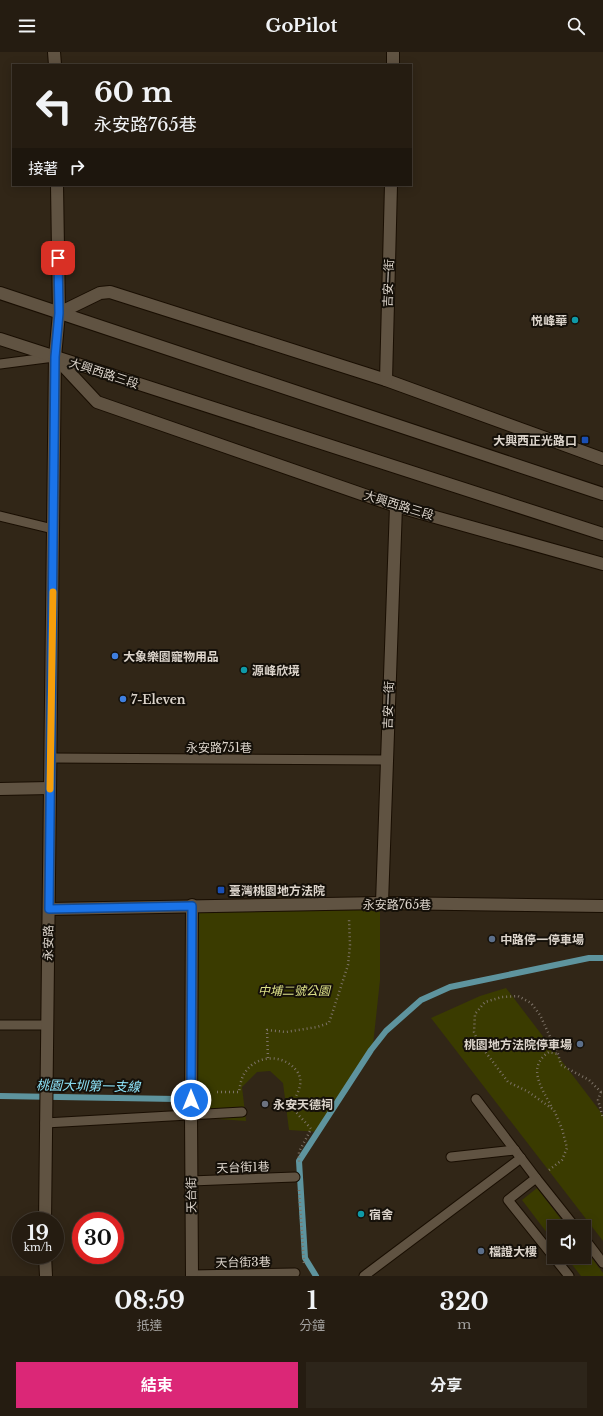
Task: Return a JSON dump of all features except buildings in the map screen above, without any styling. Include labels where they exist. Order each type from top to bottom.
[{"type":"street","points":[[54,52],[55,64]]},
{"type":"street","points":[[393,52],[393,64]]},
{"type":"street","name":"永安路","points":[[45,1212],[55,357],[59,313],[57,186]]},
{"type":"street","name":"吉安一街","points":[[386,380],[391,186]]},
{"type":"street","points":[[59,313],[100,293],[110,292],[386,380],[603,459]]},
{"type":"street","points":[[0,294],[603,494]]},
{"type":"street","points":[[0,339],[55,357]]},
{"type":"street","name":"大興西路三段","points":[[55,357],[97,402],[396,506],[603,564]]},
{"type":"street","name":"大興西路三段","points":[[55,357],[603,534]]},
{"type":"street","name":"吉安一街","points":[[382,903],[396,506]]},
{"type":"street","points":[[0,789],[50,788]]},
{"type":"street","name":"永安路765巷","points":[[49,909],[382,903],[603,906]]},
{"type":"street","points":[[191,1114],[192,906]]},
{"type":"street","name":"天台街","points":[[191,1114],[192,1276]]},
{"type":"street","points":[[45,1264],[46,1276]]},
{"type":"lane","points":[[0,364],[55,357]]},
{"type":"lane","points":[[0,516],[53,529]]},
{"type":"lane","name":"永安路751巷","points":[[51,758],[386,760]]},
{"type":"lane","points":[[0,1025],[46,1025]]},
{"type":"lane","points":[[476,1099],[569,1220]]},
{"type":"lane","points":[[45,1123],[242,1112]]},
{"type":"lane","points":[[451,1157],[515,1150]]},
{"type":"lane","points":[[364,1276],[521,1158]]},
{"type":"lane","name":"天台街1巷","points":[[191,1182],[295,1177]]},
{"type":"lane","points":[[536,1178],[508,1200],[569,1276]]},
{"type":"lane","points":[[591,1247],[603,1262]]},
{"type":"lane","name":"天台街3巷","points":[[192,1276],[295,1273]]},
{"type":"path","points":[[268,1058],[267,1030],[286,1032],[317,1027],[329,1023],[348,965],[350,945],[349,913]]},
{"type":"path","points":[[552,1109],[527,1091],[508,1082],[478,1042],[474,1032],[475,1014],[485,1002],[502,997],[518,996],[531,1003],[540,1015],[558,1054],[561,1065],[589,1080],[602,1093],[598,1100],[603,1118]]},
{"type":"path","points":[[536,1178],[562,1160],[567,1148],[562,1129],[541,1087],[536,1072],[537,1064],[543,1056],[548,1052],[558,1054]]},
{"type":"path","points":[[217,1092],[238,1092],[243,1075],[253,1063],[268,1058],[288,1062],[300,1076],[299,1091],[293,1104],[293,1108]]},
{"type":"green space","name":"中埔二號公園","points":[[380,905],[380,980],[373,1045],[320,1132],[289,1130],[283,1083],[270,1071],[257,1072],[242,1087],[246,1121],[192,1117],[193,907]]},
{"type":"green space","points":[[506,988],[603,1115],[603,1241],[591,1225],[591,1220],[587,1220],[431,1018],[480,996]]},
{"type":"green space","points":[[537,1188],[562,1220],[547,1220],[547,1233],[522,1200]]},
{"type":"green space","points":[[591,1257],[603,1273],[603,1276],[581,1276],[572,1264],[591,1264]]},
{"type":"waterway","points":[[316,1276],[305,1258],[299,1161],[371,1050],[386,1031],[421,1000],[450,987],[589,958],[603,958]]},
{"type":"waterway","name":"桃園大圳第一支線","points":[[0,1096],[176,1099]]},
{"type":"slow traffic","points":[[50,789],[53,592]]},
{"type":"place","name":"悦峰華","points":[[575,320]]},
{"type":"place","name":"大興西正光路口","points":[[585,440]]},
{"type":"place","name":"大象樂園寵物用品","points":[[115,656]]},
{"type":"place","name":"源峰欣境","points":[[244,670]]},
{"type":"place","name":"7-Eleven","points":[[123,699]]},
{"type":"place","name":"臺灣桃園地方法院","points":[[221,890]]},
{"type":"place","name":"中路停一停車場","points":[[492,939]]},
{"type":"place","name":"桃園地方法院停車場","points":[[580,1044]]},
{"type":"place","name":"永安天德祠","points":[[265,1104]]},
{"type":"place","name":"宿舍","points":[[361,1214]]},
{"type":"place","name":"檔證大樓","points":[[481,1251]]},
{"type":"route","points":[[58,258],[59,313],[55,357],[49,909],[192,906],[191,1100]]}]
